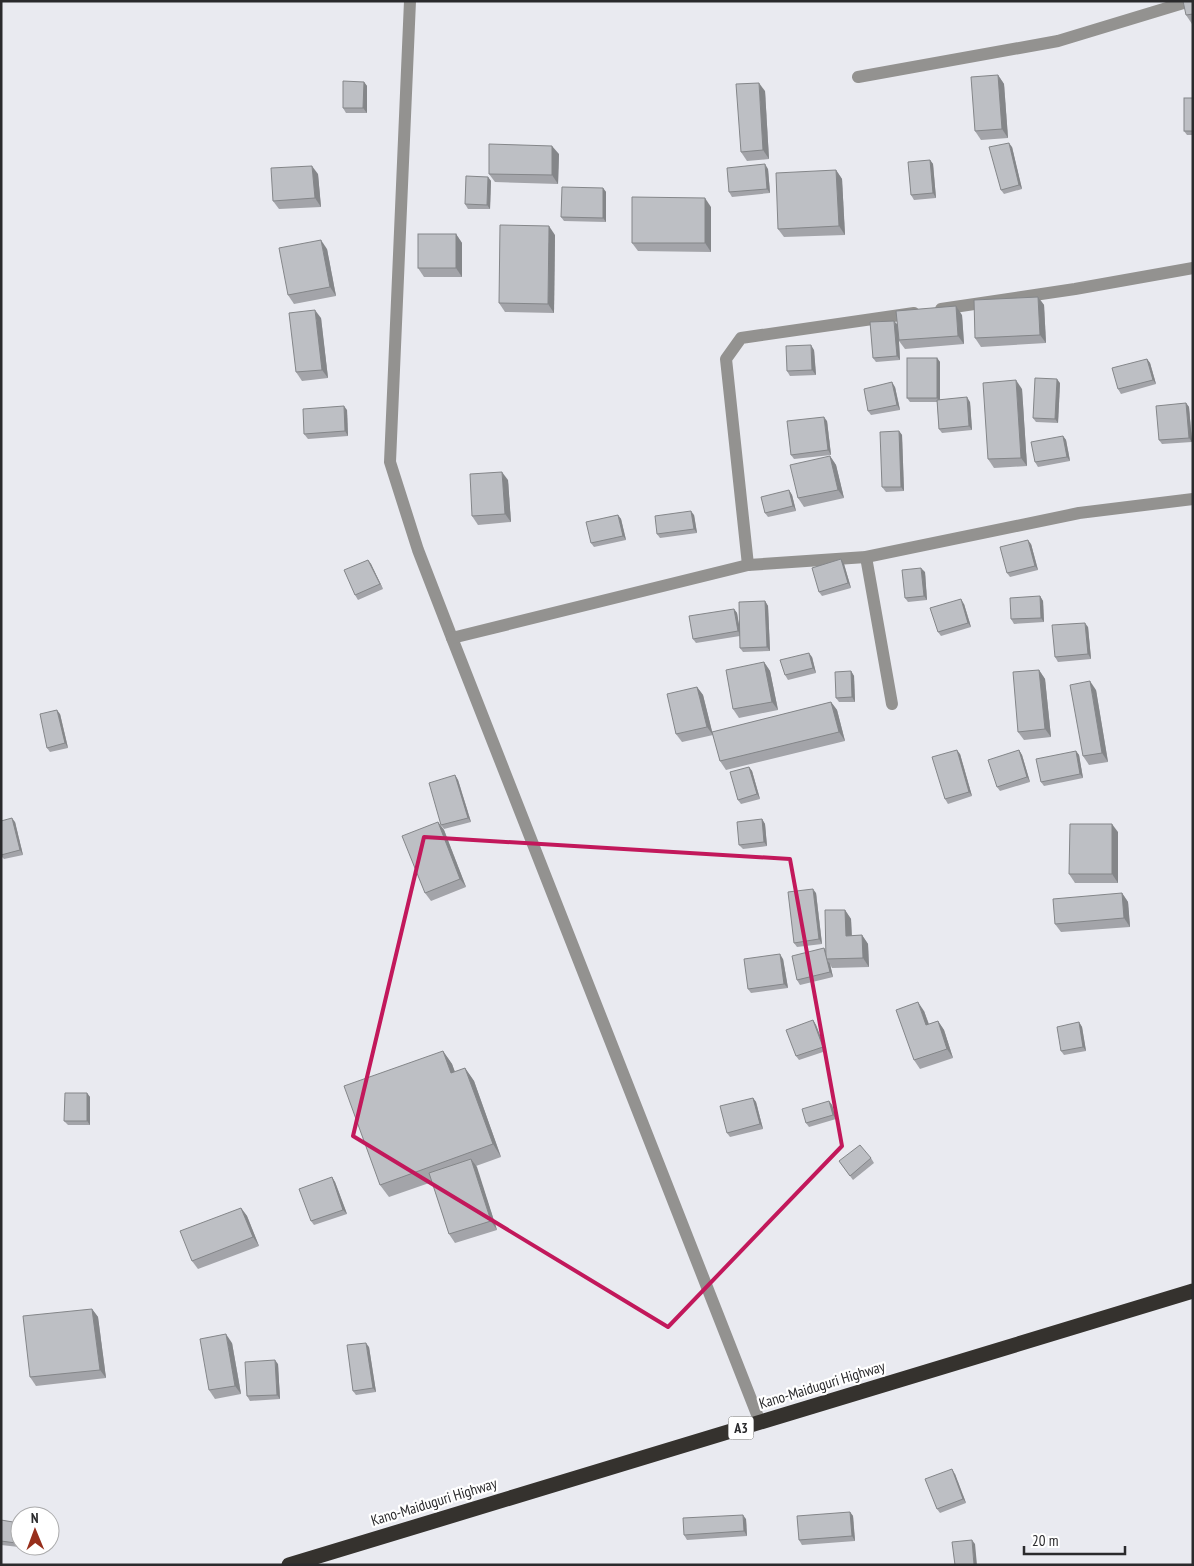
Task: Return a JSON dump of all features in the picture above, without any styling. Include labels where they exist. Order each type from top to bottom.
[{"type":"highway","name":"Kano-Maiduguri Highway","points":[[289,1565],[1193,1291]]},
{"type":"street","points":[[410,1],[390,462],[418,550],[760,1422]]},
{"type":"street","points":[[858,77],[1058,41],[1190,1]]},
{"type":"street","points":[[748,566],[726,360],[741,338],[1075,289],[1193,268]]},
{"type":"street","points":[[452,638],[748,566],[866,557],[1079,513],[1193,499]]},
{"type":"street","points":[[866,557],[892,704]]},
{"type":"highlighted area","points":[[424,837],[790,859],[842,1146],[668,1327],[353,1136]]},
{"type":"building","points":[[1183,1],[1193,1],[1193,14],[1186,15]]},
{"type":"building","points":[[998,75],[1002,129],[975,131],[971,77]]},
{"type":"building","points":[[343,81],[364,82],[363,108],[343,108]]},
{"type":"building","points":[[759,83],[763,150],[741,152],[736,84]]},
{"type":"building","points":[[1184,98],[1193,98],[1193,131],[1184,131]]},
{"type":"building","points":[[1009,143],[1019,185],[1001,190],[989,147]]},
{"type":"building","points":[[489,144],[552,146],[552,175],[489,174]]},
{"type":"building","points":[[930,160],[933,193],[911,195],[908,162]]},
{"type":"building","points":[[765,164],[767,189],[729,192],[727,168]]},
{"type":"building","points":[[312,166],[315,198],[273,201],[271,168]]},
{"type":"building","points":[[836,170],[839,226],[778,229],[776,173]]},
{"type":"building","points":[[466,176],[488,177],[487,205],[465,204]]},
{"type":"building","points":[[562,187],[603,188],[603,218],[561,217]]},
{"type":"building","points":[[632,197],[705,198],[705,243],[632,243]]},
{"type":"building","points":[[500,225],[549,226],[548,304],[499,303]]},
{"type":"building","points":[[418,234],[456,234],[456,268],[418,268]]},
{"type":"building","points":[[321,240],[330,287],[288,295],[279,248]]},
{"type":"building","points":[[1038,297],[1040,335],[975,338],[974,300]]},
{"type":"building","points":[[956,306],[958,336],[899,340],[896,311]]},
{"type":"building","points":[[315,310],[322,370],[296,372],[289,313]]},
{"type":"building","points":[[894,321],[897,356],[873,358],[870,322]]},
{"type":"building","points":[[811,345],[812,370],[787,371],[786,346]]},
{"type":"building","points":[[907,358],[937,358],[937,398],[907,398]]},
{"type":"building","points":[[1147,359],[1153,380],[1118,389],[1112,368]]},
{"type":"building","points":[[1035,378],[1057,379],[1055,419],[1033,418]]},
{"type":"building","points":[[1016,380],[1021,458],[988,459],[983,383]]},
{"type":"building","points":[[892,382],[897,405],[868,411],[864,389]]},
{"type":"building","points":[[967,397],[969,426],[939,429],[937,400]]},
{"type":"building","points":[[1186,403],[1189,438],[1159,440],[1156,406]]},
{"type":"building","points":[[344,406],[345,431],[304,434],[303,409]]},
{"type":"building","points":[[824,417],[828,450],[791,455],[787,421]]},
{"type":"building","points":[[899,431],[901,487],[882,487],[880,432]]},
{"type":"building","points":[[1063,436],[1067,457],[1035,462],[1031,442]]},
{"type":"building","points":[[830,456],[838,490],[798,498],[790,465]]},
{"type":"building","points":[[502,472],[505,514],[472,516],[470,474]]},
{"type":"building","points":[[789,490],[793,506],[765,513],[761,497]]},
{"type":"building","points":[[691,511],[694,529],[657,534],[655,516]]},
{"type":"building","points":[[618,515],[623,536],[591,543],[586,522]]},
{"type":"building","points":[[1028,540],[1035,566],[1007,573],[1000,547]]},
{"type":"building","points":[[841,559],[848,583],[819,592],[812,568]]},
{"type":"building","points":[[368,560],[380,584],[355,595],[344,570]]},
{"type":"building","points":[[921,568],[924,596],[905,598],[902,570]]},
{"type":"building","points":[[1040,596],[1041,618],[1011,619],[1010,598]]},
{"type":"building","points":[[961,599],[968,623],[938,632],[930,608]]},
{"type":"building","points":[[765,601],[767,647],[740,648],[739,602]]},
{"type":"building","points":[[734,609],[738,631],[693,639],[689,616]]},
{"type":"building","points":[[1085,623],[1088,654],[1055,657],[1052,625]]},
{"type":"building","points":[[809,653],[813,668],[785,675],[780,660]]},
{"type":"building","points":[[764,662],[772,702],[733,709],[726,670]]},
{"type":"building","points":[[1039,670],[1045,729],[1018,732],[1013,672]]},
{"type":"building","points":[[851,671],[852,697],[836,698],[835,672]]},
{"type":"building","points":[[1090,681],[1102,753],[1083,756],[1070,685]]},
{"type":"building","points":[[697,687],[707,727],[676,734],[667,694]]},
{"type":"building","points":[[831,702],[839,732],[720,761],[712,732]]},
{"type":"building","points":[[57,710],[65,743],[47,748],[40,714]]},
{"type":"building","points":[[957,750],[969,792],[945,799],[932,757]]},
{"type":"building","points":[[1019,750],[1027,777],[997,787],[988,760]]},
{"type":"building","points":[[1076,751],[1080,774],[1041,782],[1036,759]]},
{"type":"building","points":[[749,767],[757,794],[738,800],[730,772]]},
{"type":"building","points":[[455,775],[468,818],[441,825],[429,783]]},
{"type":"building","points":[[12,818],[20,850],[1,855],[1,821]]},
{"type":"building","points":[[762,819],[764,842],[739,845],[737,822]]},
{"type":"building","points":[[438,822],[460,879],[425,893],[402,836]]},
{"type":"building","points":[[1070,824],[1112,824],[1112,874],[1069,874]]},
{"type":"building","points":[[813,889],[819,939],[794,943],[788,892]]},
{"type":"building","points":[[1122,893],[1124,918],[1055,924],[1053,899]]},
{"type":"building","points":[[825,910],[845,910],[846,936],[862,935],[863,958],[826,959]]},
{"type":"building","points":[[824,948],[830,972],[797,980],[792,956]]},
{"type":"building","points":[[780,954],[784,984],[748,989],[744,959]]},
{"type":"building","points":[[918,1002],[926,1025],[938,1021],[947,1049],[914,1060],[896,1010]]},
{"type":"building","points":[[813,1020],[823,1047],[796,1056],[786,1030]]},
{"type":"building","points":[[1079,1022],[1083,1047],[1061,1051],[1057,1027]]},
{"type":"building","points":[[443,1051],[451,1073],[465,1068],[493,1144],[380,1185],[344,1086]]},
{"type":"building","points":[[65,1093],[87,1093],[87,1121],[64,1121]]},
{"type":"building","points":[[753,1098],[760,1124],[727,1133],[720,1106]]},
{"type":"building","points":[[829,1101],[833,1115],[806,1123],[802,1109]]},
{"type":"building","points":[[860,1145],[871,1158],[850,1176],[839,1161]]},
{"type":"building","points":[[471,1159],[491,1221],[449,1234],[429,1173]]},
{"type":"building","points":[[332,1177],[343,1210],[311,1221],[299,1189]]},
{"type":"building","points":[[241,1208],[253,1237],[192,1261],[180,1231]]},
{"type":"building","points":[[92,1309],[100,1370],[30,1377],[23,1316]]},
{"type":"building","points":[[226,1334],[235,1386],[209,1390],[200,1339]]},
{"type":"building","points":[[366,1343],[373,1388],[353,1391],[347,1345]]},
{"type":"building","points":[[275,1360],[277,1395],[247,1396],[245,1362]]},
{"type":"building","points":[[952,1469],[963,1499],[937,1509],[925,1479]]},
{"type":"building","points":[[850,1512],[852,1536],[799,1540],[797,1516]]},
{"type":"building","points":[[743,1515],[744,1531],[684,1535],[683,1518]]},
{"type":"building","points":[[1,1520],[10,1522],[10,1542],[1,1541]]},
{"type":"building","points":[[972,1540],[974,1565],[955,1565],[952,1542]]}]
